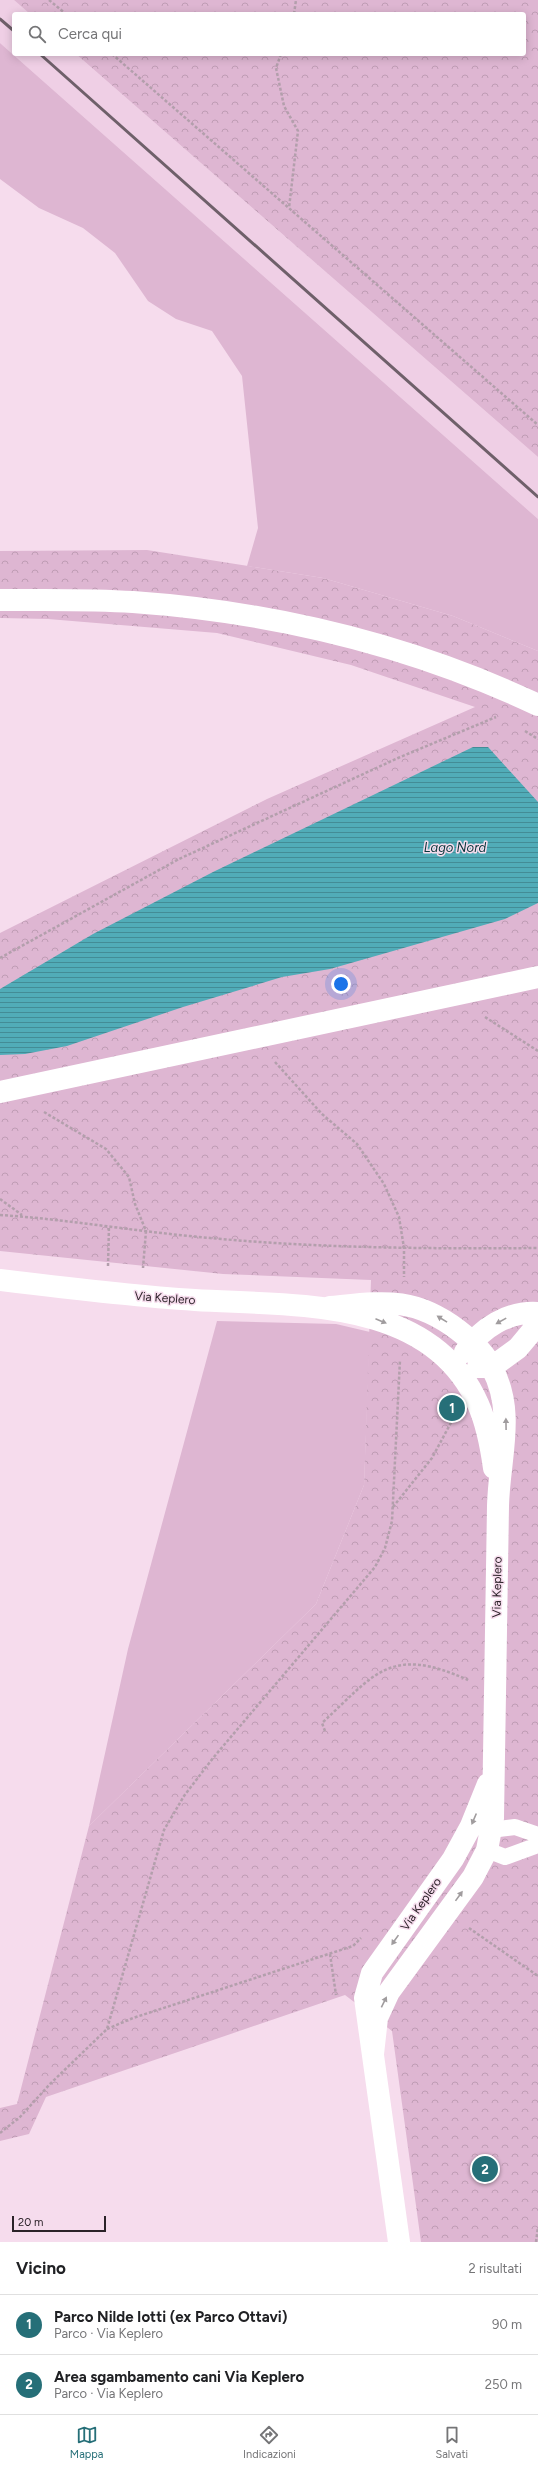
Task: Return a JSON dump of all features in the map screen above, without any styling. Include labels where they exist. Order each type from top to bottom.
[{"type":"street","points":[[0,600],[133,602],[252,616],[354,637],[440,663],[538,705]]},
{"type":"street","points":[[3,1092],[538,977]]},
{"type":"street","name":"Via Keplero","points":[[0,1280],[145,1297],[330,1308]]},
{"type":"street","points":[[330,1308],[383,1302],[414,1305],[441,1318],[472,1341],[492,1367],[504,1398],[506,1428],[498,1490]]},
{"type":"street","points":[[330,1308],[368,1315],[402,1330],[433,1347],[455,1367],[478,1402],[488,1432],[498,1490]]},
{"type":"street","points":[[455,1367],[472,1341],[502,1319],[525,1312],[538,1313]]},
{"type":"street","points":[[455,1367],[492,1367],[518,1348],[538,1324]]},
{"type":"street","name":"Via Keplero","points":[[373,2054],[377,2018],[389,1992],[473,1876],[488,1840],[493,1818],[498,1490]]},
{"type":"street","name":"Via Keplero","points":[[399,2242],[365,1998],[372,1973],[453,1859],[468,1833],[486,1792],[494,1756]]},
{"type":"lane","points":[[538,1835],[515,1827],[488,1840],[505,1857],[538,1845]]},
{"type":"path","points":[[50,0],[64,12]]},
{"type":"path","points":[[294,12],[296,0]]},
{"type":"path","points":[[114,56],[538,425]]},
{"type":"path","points":[[280,56],[276,68],[284,106],[298,131],[289,209]]},
{"type":"path","points":[[0,958],[179,859],[398,758],[502,715]]},
{"type":"path","points":[[448,996],[538,1051]]},
{"type":"path","points":[[256,1038],[290,1080],[322,1114],[357,1144],[384,1184],[399,1218],[404,1248],[403,1304]]},
{"type":"path","points":[[3,1092],[106,1149],[129,1177],[136,1204],[146,1231],[143,1266],[145,1297]]},
{"type":"path","points":[[0,1199],[23,1216]]},
{"type":"path","points":[[0,1215],[23,1216],[190,1236],[404,1248],[538,1248]]},
{"type":"path","points":[[109,1226],[107,1257],[110,1292]]},
{"type":"path","points":[[107,2029],[164,1830],[184,1796],[213,1758],[375,1567],[385,1548],[393,1507],[402,1330]]},
{"type":"path","points":[[393,1507],[432,1458],[470,1390]]},
{"type":"path","points":[[324,1731],[322,1724],[371,1678],[396,1665],[407,1664],[450,1673],[495,1694]]},
{"type":"path","points":[[447,1912],[538,1976]]},
{"type":"path","points":[[0,2133],[20,2117],[50,2084],[107,2029],[133,2018],[353,1946],[366,1933]]},
{"type":"path","points":[[536,2242],[538,2227]]},
{"type":"shaded area","points":[[0,0],[14,0],[28,12],[12,12],[12,54],[0,43]]},
{"type":"shaded area","points":[[15,56],[78,56],[538,457],[538,519]]},
{"type":"green space","points":[[14,0],[538,0],[538,457],[78,56],[526,56],[526,12],[28,12]]},
{"type":"green space","points":[[0,43],[12,54],[12,56],[15,56],[538,519],[538,651],[453,616],[323,578],[247,566],[258,528],[242,376],[212,331],[176,319],[148,301],[115,253],[83,228],[39,208],[0,179]]},
{"type":"green space","points":[[147,550],[323,578],[453,616],[538,651],[538,2242],[421,2242],[392,2031],[345,1995],[46,2097],[29,2134],[0,2141],[0,2108],[17,2104],[89,1826],[316,1604],[364,1485],[371,1280],[223,1274],[0,1251],[0,933],[267,799],[475,707],[351,665],[217,633],[48,619],[0,618],[0,551]]},
{"type":"green space","points":[[217,1321],[336,1324],[370,1332],[364,1485],[316,1604],[89,1826],[128,1649]]},
{"type":"water","name":"Lago Nord","points":[[473,747],[488,747],[538,802],[538,903],[505,919],[330,969],[282,977],[183,1007],[67,1046],[25,1054],[0,1055],[0,989],[93,934],[213,872]]},
{"type":"railway","points":[[0,19],[12,29]]},
{"type":"railway","points":[[42,56],[538,497]]},
{"type":"place","name":"Parco Nilde Iotti (ex Parco Ottavi)","points":[[452,1408]]},
{"type":"place","name":"Area sgambamento cani Via Keplero","points":[[485,2169]]}]
